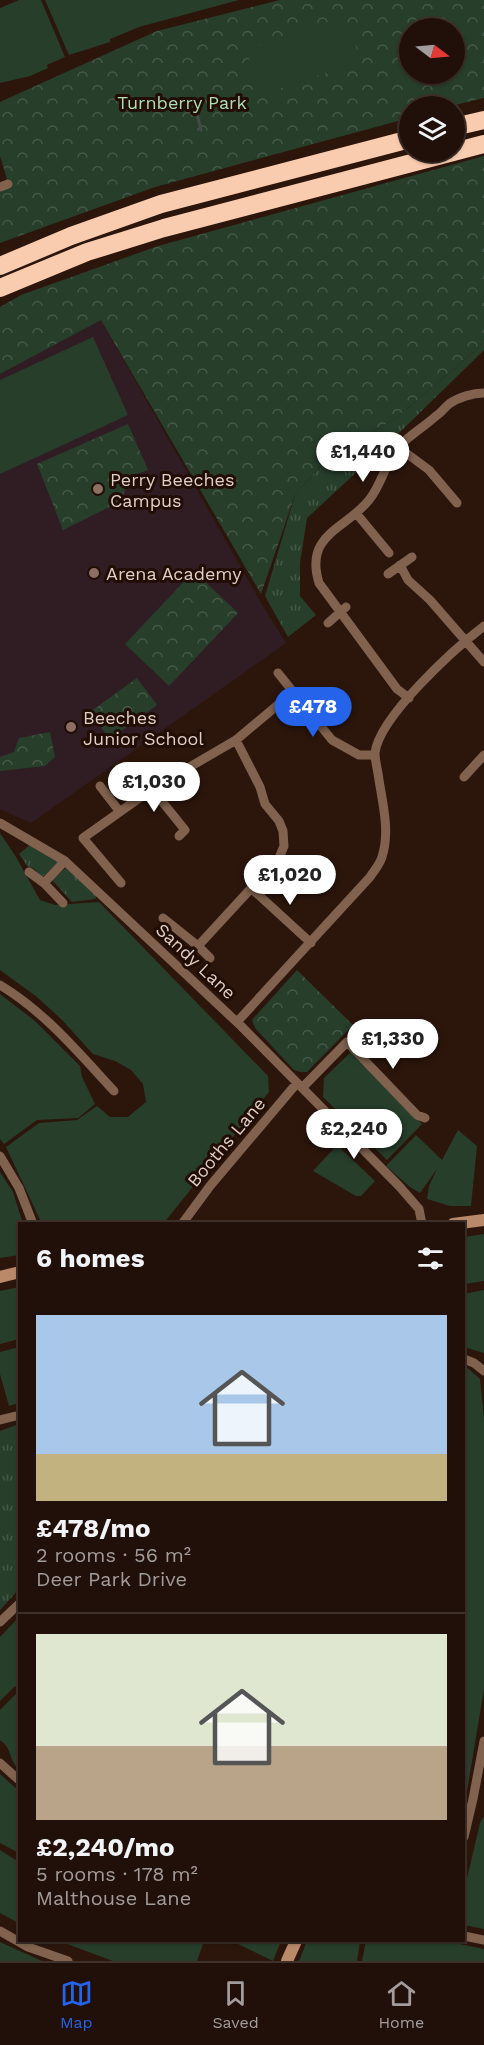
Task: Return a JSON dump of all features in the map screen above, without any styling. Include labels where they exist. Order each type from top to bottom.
[{"type":"highway","points":[[465,124],[484,120]]},
{"type":"highway","points":[[0,266],[71,236],[161,204],[399,142]]},
{"type":"highway","points":[[0,288],[87,252],[164,228],[484,144]]},
{"type":"street","points":[[409,698],[397,689],[343,610],[319,583],[315,570],[317,552],[324,539],[336,527],[356,513],[370,499],[398,447],[449,404],[472,394],[484,393]]},
{"type":"street","points":[[398,447],[429,470],[457,503]]},
{"type":"street","points":[[356,513],[389,553]]},
{"type":"street","points":[[388,574],[412,557]]},
{"type":"street","points":[[400,565],[408,580],[430,600],[484,662]]},
{"type":"street","points":[[328,623],[343,610]]},
{"type":"street","points":[[237,1022],[311,943],[370,877],[382,860],[385,820],[375,755],[378,741],[391,718],[430,673],[465,640],[484,626]]},
{"type":"street","points":[[278,673],[332,740],[359,755],[375,755]]},
{"type":"street","points":[[121,883],[83,838],[152,789],[236,740],[292,693]]},
{"type":"street","points":[[198,946],[279,858],[284,846],[283,831],[279,821],[265,804],[261,788],[236,740]]},
{"type":"street","points":[[464,777],[484,755]]},
{"type":"street","points":[[467,757],[474,766]]},
{"type":"street","points":[[100,786],[120,812]]},
{"type":"street","points":[[152,789],[182,833],[193,823]]},
{"type":"street","name":"Sandy Lane","points":[[0,823],[65,861],[237,1022],[419,1209],[422,1222]]},
{"type":"street","points":[[44,883],[65,861]]},
{"type":"street","points":[[28,872],[44,883],[63,903]]},
{"type":"street","points":[[251,888],[311,943]]},
{"type":"street","points":[[163,918],[210,958]]},
{"type":"street","points":[[0,985],[14,993],[59,1031],[114,1091]]},
{"type":"street","name":"Booths Lane","points":[[183,1222],[210,1186],[299,1085],[347,1042],[417,1115],[425,1118]]},
{"type":"street","points":[[0,1156],[19,1188],[32,1222]]},
{"type":"street","points":[[465,1222],[484,1220]]},
{"type":"street","points":[[0,1276],[18,1272]]},
{"type":"street","points":[[465,1359],[484,1371]]},
{"type":"street","points":[[0,1420],[18,1416]]},
{"type":"street","points":[[0,1622],[18,1605]]},
{"type":"street","points":[[465,1833],[484,1741]]},
{"type":"street","points":[[0,1763],[18,1779]]},
{"type":"street","points":[[473,1799],[484,1802]]},
{"type":"street","points":[[0,1931],[18,1941]]},
{"type":"street","points":[[465,1936],[484,1940]]},
{"type":"street","points":[[19,1942],[68,1961]]},
{"type":"street","points":[[287,1961],[296,1942]]},
{"type":"shaded area","name":"Perry Beeches Campus","points":[[101,320],[261,603],[286,643],[31,823],[0,809],[0,374]]},
{"type":"green space","points":[[19,0],[41,0],[65,57],[30,76],[0,83],[0,8]]},
{"type":"green space","points":[[45,0],[239,0],[139,27],[110,39],[110,42],[69,55]]},
{"type":"green space","name":"Turnberry Park","points":[[280,0],[484,0],[484,98],[465,103],[465,96],[399,96],[399,121],[155,187],[0,243],[0,192],[9,186],[0,156],[0,102],[157,31]]},
{"type":"green space","points":[[345,16],[361,61],[261,95],[246,50]]},
{"type":"green space","points":[[484,156],[484,343],[395,419],[332,453],[295,495],[261,594],[101,320],[0,374],[0,307],[21,295],[158,246]]},
{"type":"green space","points":[[93,337],[128,415],[0,474],[0,380]]},
{"type":"green space","points":[[484,343],[484,350],[307,518],[300,563],[300,596],[316,615],[288,637],[265,596],[295,495],[332,453],[395,419]]},
{"type":"green space","points":[[128,424],[148,470],[129,477],[121,501],[63,530],[37,464]]},
{"type":"green space","points":[[194,571],[238,613],[169,686],[125,644]]},
{"type":"green space","points":[[137,678],[157,705],[110,739],[90,712]]},
{"type":"green space","points":[[50,732],[55,757],[45,766],[0,771],[0,757],[14,752],[19,738]]},
{"type":"green space","points":[[0,833],[40,900],[55,905],[99,902],[268,1076],[269,1092],[165,1222],[41,1222],[6,1147],[39,1123],[77,1120],[97,1106],[110,1117],[128,1117],[146,1102],[143,1084],[131,1070],[115,1061],[93,1054],[37,997],[0,970]]},
{"type":"green space","points":[[32,843],[59,862],[49,875],[42,876],[33,868],[28,867],[19,854]]},
{"type":"green space","points":[[67,867],[98,895],[95,899],[72,902],[52,880]]},
{"type":"green space","points":[[297,970],[353,1025],[307,1072],[294,1070],[255,1028],[252,1020]]},
{"type":"green space","points":[[0,994],[35,1021],[80,1066],[82,1077],[95,1104],[78,1118],[37,1120],[4,1144],[0,1139]]},
{"type":"green space","points":[[352,1051],[422,1124],[387,1160],[323,1097],[324,1078]]},
{"type":"green space","points":[[458,1130],[477,1146],[471,1206],[450,1206],[427,1199],[429,1186],[437,1169],[420,1193],[386,1166],[416,1135],[442,1160]]},
{"type":"green space","points":[[337,1145],[375,1181],[361,1196],[356,1196],[313,1171]]},
{"type":"green space","points":[[0,1172],[13,1192],[22,1222],[18,1222],[18,1255],[0,1258]]},
{"type":"green space","points":[[484,1234],[484,1281],[465,1284],[465,1237]]},
{"type":"green space","points":[[18,1287],[18,1339],[0,1344],[0,1291]]},
{"type":"green space","points":[[484,1290],[484,1353],[465,1347],[465,1294]]},
{"type":"green space","points":[[18,1347],[18,1403],[9,1406],[0,1374],[0,1352]]},
{"type":"green space","points":[[465,1366],[480,1379],[484,1418],[484,1689],[465,1803]]},
{"type":"green space","points":[[18,1424],[18,1590],[0,1610],[0,1431]]},
{"type":"green space","points":[[18,1618],[18,1685],[0,1701],[0,1637]]},
{"type":"green space","points":[[18,1692],[18,1768],[7,1747],[0,1740],[0,1710]]},
{"type":"green space","points":[[0,1774],[18,1790],[18,1852],[0,1843]]},
{"type":"green space","points":[[484,1816],[484,1929],[465,1925],[465,1887],[480,1823]]},
{"type":"green space","points":[[0,1850],[18,1861],[18,1922],[0,1913]]},
{"type":"green space","points":[[0,1942],[42,1961],[0,1961]]},
{"type":"green space","points":[[62,1942],[204,1942],[197,1961],[113,1961]]},
{"type":"green space","points":[[236,1942],[281,1942],[273,1961]]},
{"type":"green space","points":[[307,1942],[360,1942],[357,1961],[299,1961]]},
{"type":"green space","points":[[366,1942],[450,1942],[484,1949],[484,1961],[362,1961]]},
{"type":"waterway","points":[[196,110],[201,130]]},
{"type":"place","name":"Perry Beeches Campus","points":[[98,489]]},
{"type":"place","name":"Arena Academy","points":[[94,573]]},
{"type":"place","name":"Beeches Junior School","points":[[71,727]]}]
